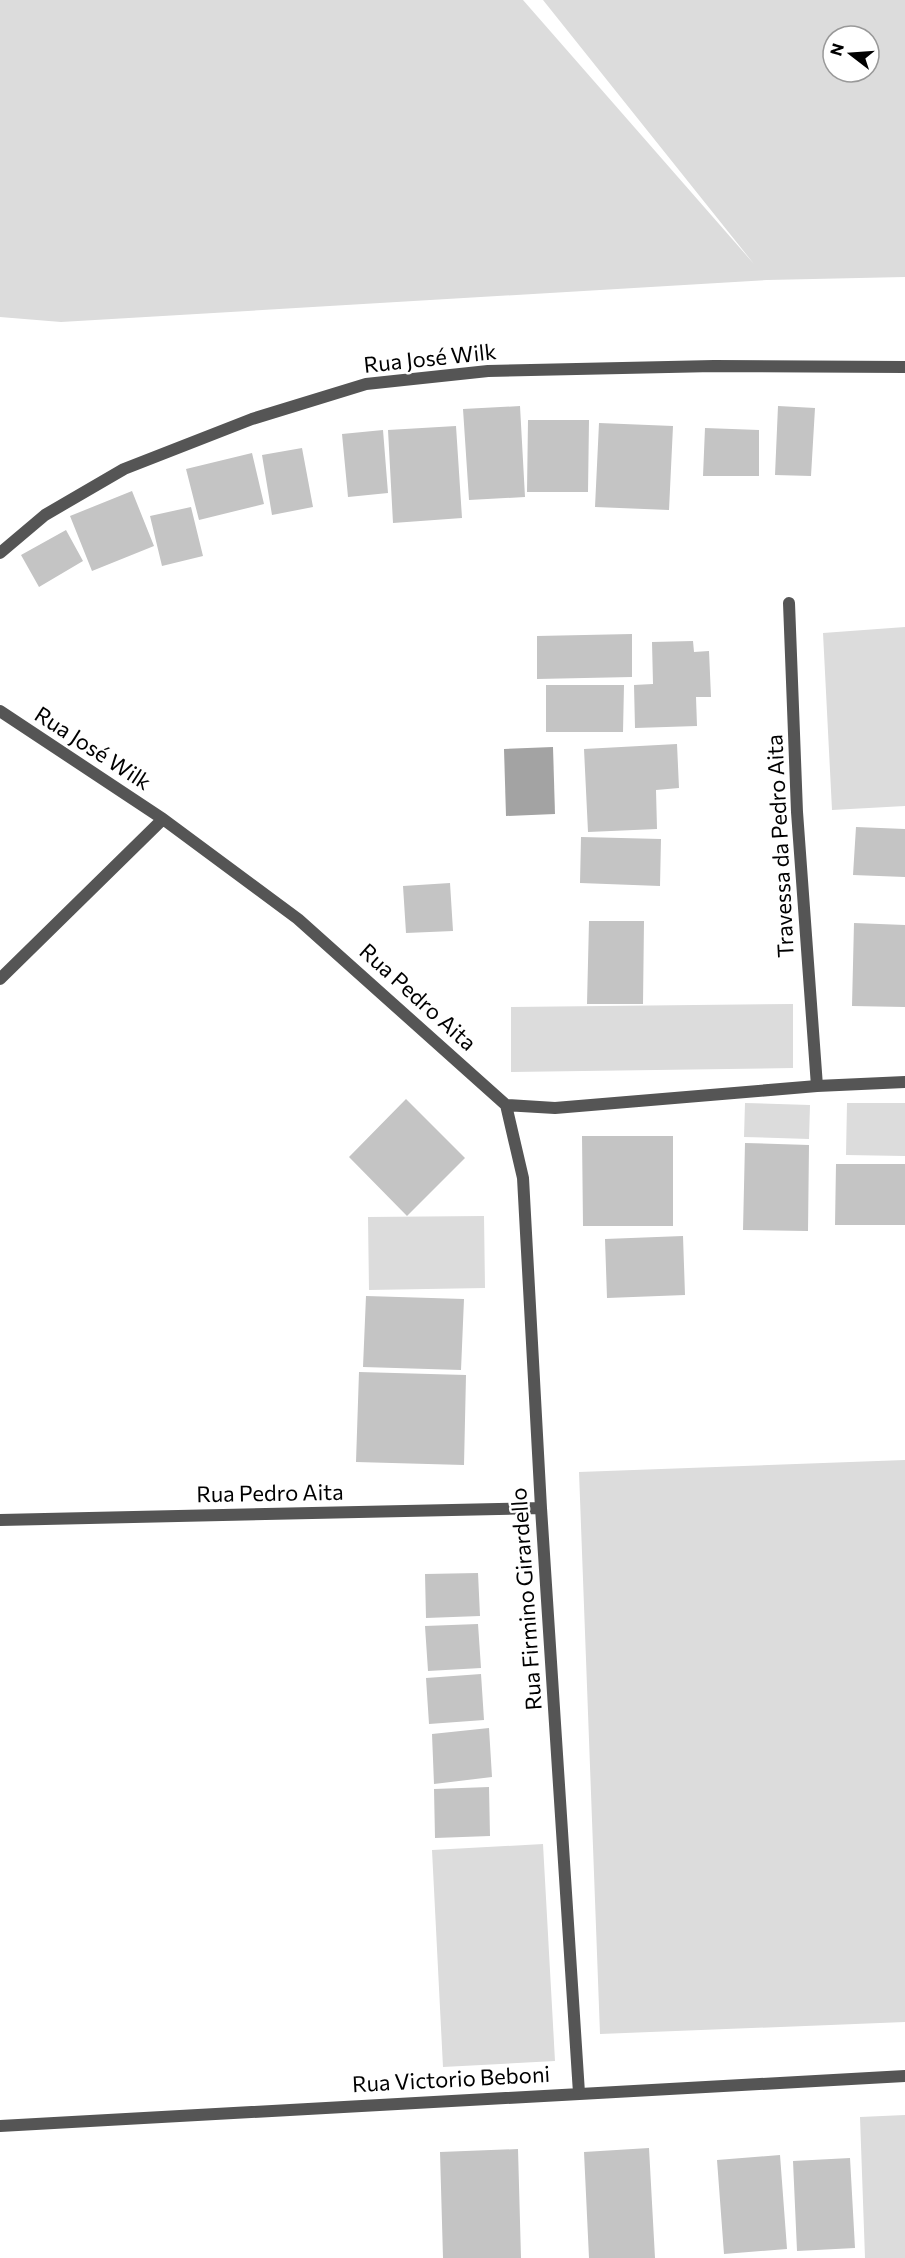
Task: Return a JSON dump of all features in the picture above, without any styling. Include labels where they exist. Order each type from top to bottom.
[{"type":"street","name":"Rua José Wilk","points":[[0,553],[45,516],[123,469],[252,419],[366,384],[488,371],[714,366],[905,367]]},
{"type":"street","name":"Travessa da Pedro Aita","points":[[789,603],[797,812],[817,1086]]},
{"type":"street","name":"Rua José Wilk","points":[[0,711],[163,819]]},
{"type":"street","points":[[0,979],[163,819]]},
{"type":"street","name":"Rua Pedro Aita","points":[[163,819],[298,919],[506,1105]]},
{"type":"street","points":[[506,1105],[555,1108],[817,1086],[905,1082]]},
{"type":"street","name":"Rua Firmino Girardello","points":[[506,1105],[523,1178],[541,1508],[579,2093]]},
{"type":"street","name":"Rua Pedro Aita","points":[[0,1520],[541,1508]]},
{"type":"street","name":"Rua Victorio Beboni","points":[[0,2126],[905,2076]]},
{"type":"shaded area","points":[[0,0],[523,0],[754,264],[543,0],[905,0],[905,277],[767,280],[61,322],[0,317]]},
{"type":"shaded area","points":[[905,627],[905,806],[832,810],[823,633]]},
{"type":"shaded area","points":[[553,747],[555,814],[506,816],[504,749]]},
{"type":"shaded area","points":[[793,1004],[793,1068],[511,1072],[511,1007]]},
{"type":"shaded area","points":[[745,1103],[810,1105],[809,1139],[744,1137]]},
{"type":"shaded area","points":[[847,1103],[905,1103],[905,1156],[846,1155]]},
{"type":"shaded area","points":[[484,1216],[485,1288],[369,1290],[368,1217]]},
{"type":"shaded area","points":[[905,1460],[905,2022],[600,2034],[579,1472]]},
{"type":"shaded area","points":[[543,1844],[555,2061],[443,2067],[432,1850]]},
{"type":"shaded area","points":[[905,2115],[905,2258],[865,2258],[860,2117]]},
{"type":"building","points":[[520,406],[525,497],[469,500],[463,409]]},
{"type":"building","points":[[778,406],[815,408],[811,476],[775,475]]},
{"type":"building","points":[[528,420],[589,420],[588,492],[527,492]]},
{"type":"building","points":[[599,423],[673,426],[669,510],[595,507]]},
{"type":"building","points":[[456,426],[462,518],[393,523],[388,430]]},
{"type":"building","points":[[705,428],[759,430],[759,476],[703,476]]},
{"type":"building","points":[[383,430],[388,493],[348,497],[342,434]]},
{"type":"building","points":[[302,448],[313,507],[272,515],[262,455]]},
{"type":"building","points":[[252,453],[264,504],[199,520],[186,469]]},
{"type":"building","points":[[132,491],[154,546],[92,571],[70,516]]},
{"type":"building","points":[[191,507],[203,556],[162,566],[150,516]]},
{"type":"building","points":[[66,530],[83,561],[39,587],[21,555]]},
{"type":"building","points":[[632,634],[632,677],[537,679],[537,636]]},
{"type":"building","points":[[693,641],[694,652],[709,651],[711,697],[696,697],[697,726],[635,728],[634,685],[653,684],[652,642]]},
{"type":"building","points":[[546,685],[624,685],[623,732],[546,732]]},
{"type":"building","points":[[677,744],[679,788],[656,790],[657,829],[588,832],[584,749]]},
{"type":"building","points":[[856,827],[905,829],[905,877],[853,875]]},
{"type":"building","points":[[581,837],[661,839],[660,886],[580,883]]},
{"type":"building","points":[[450,883],[453,931],[406,933],[403,886]]},
{"type":"building","points":[[589,921],[644,921],[643,1004],[587,1004]]},
{"type":"building","points":[[854,923],[905,925],[905,1007],[852,1006]]},
{"type":"building","points":[[406,1099],[465,1158],[407,1216],[349,1157]]},
{"type":"building","points":[[582,1136],[673,1136],[673,1226],[583,1226]]},
{"type":"building","points":[[745,1143],[809,1145],[808,1231],[743,1230]]},
{"type":"building","points":[[836,1164],[905,1164],[905,1225],[835,1225]]},
{"type":"building","points":[[683,1236],[685,1295],[607,1298],[605,1239]]},
{"type":"building","points":[[366,1296],[464,1299],[461,1370],[363,1367]]},
{"type":"building","points":[[359,1372],[466,1375],[464,1465],[356,1462]]},
{"type":"building","points":[[478,1573],[480,1616],[426,1618],[425,1574]]},
{"type":"building","points":[[478,1624],[481,1668],[428,1671],[425,1626]]},
{"type":"building","points":[[481,1674],[484,1720],[429,1724],[426,1678]]},
{"type":"building","points":[[489,1728],[492,1777],[434,1784],[432,1734]]},
{"type":"building","points":[[489,1787],[490,1836],[435,1838],[434,1789]]},
{"type":"building","points":[[649,2148],[655,2258],[589,2258],[584,2152]]},
{"type":"building","points":[[518,2149],[521,2258],[443,2258],[440,2152]]},
{"type":"building","points":[[780,2155],[787,2249],[724,2254],[717,2160]]},
{"type":"building","points":[[850,2158],[855,2248],[797,2251],[793,2161]]}]
